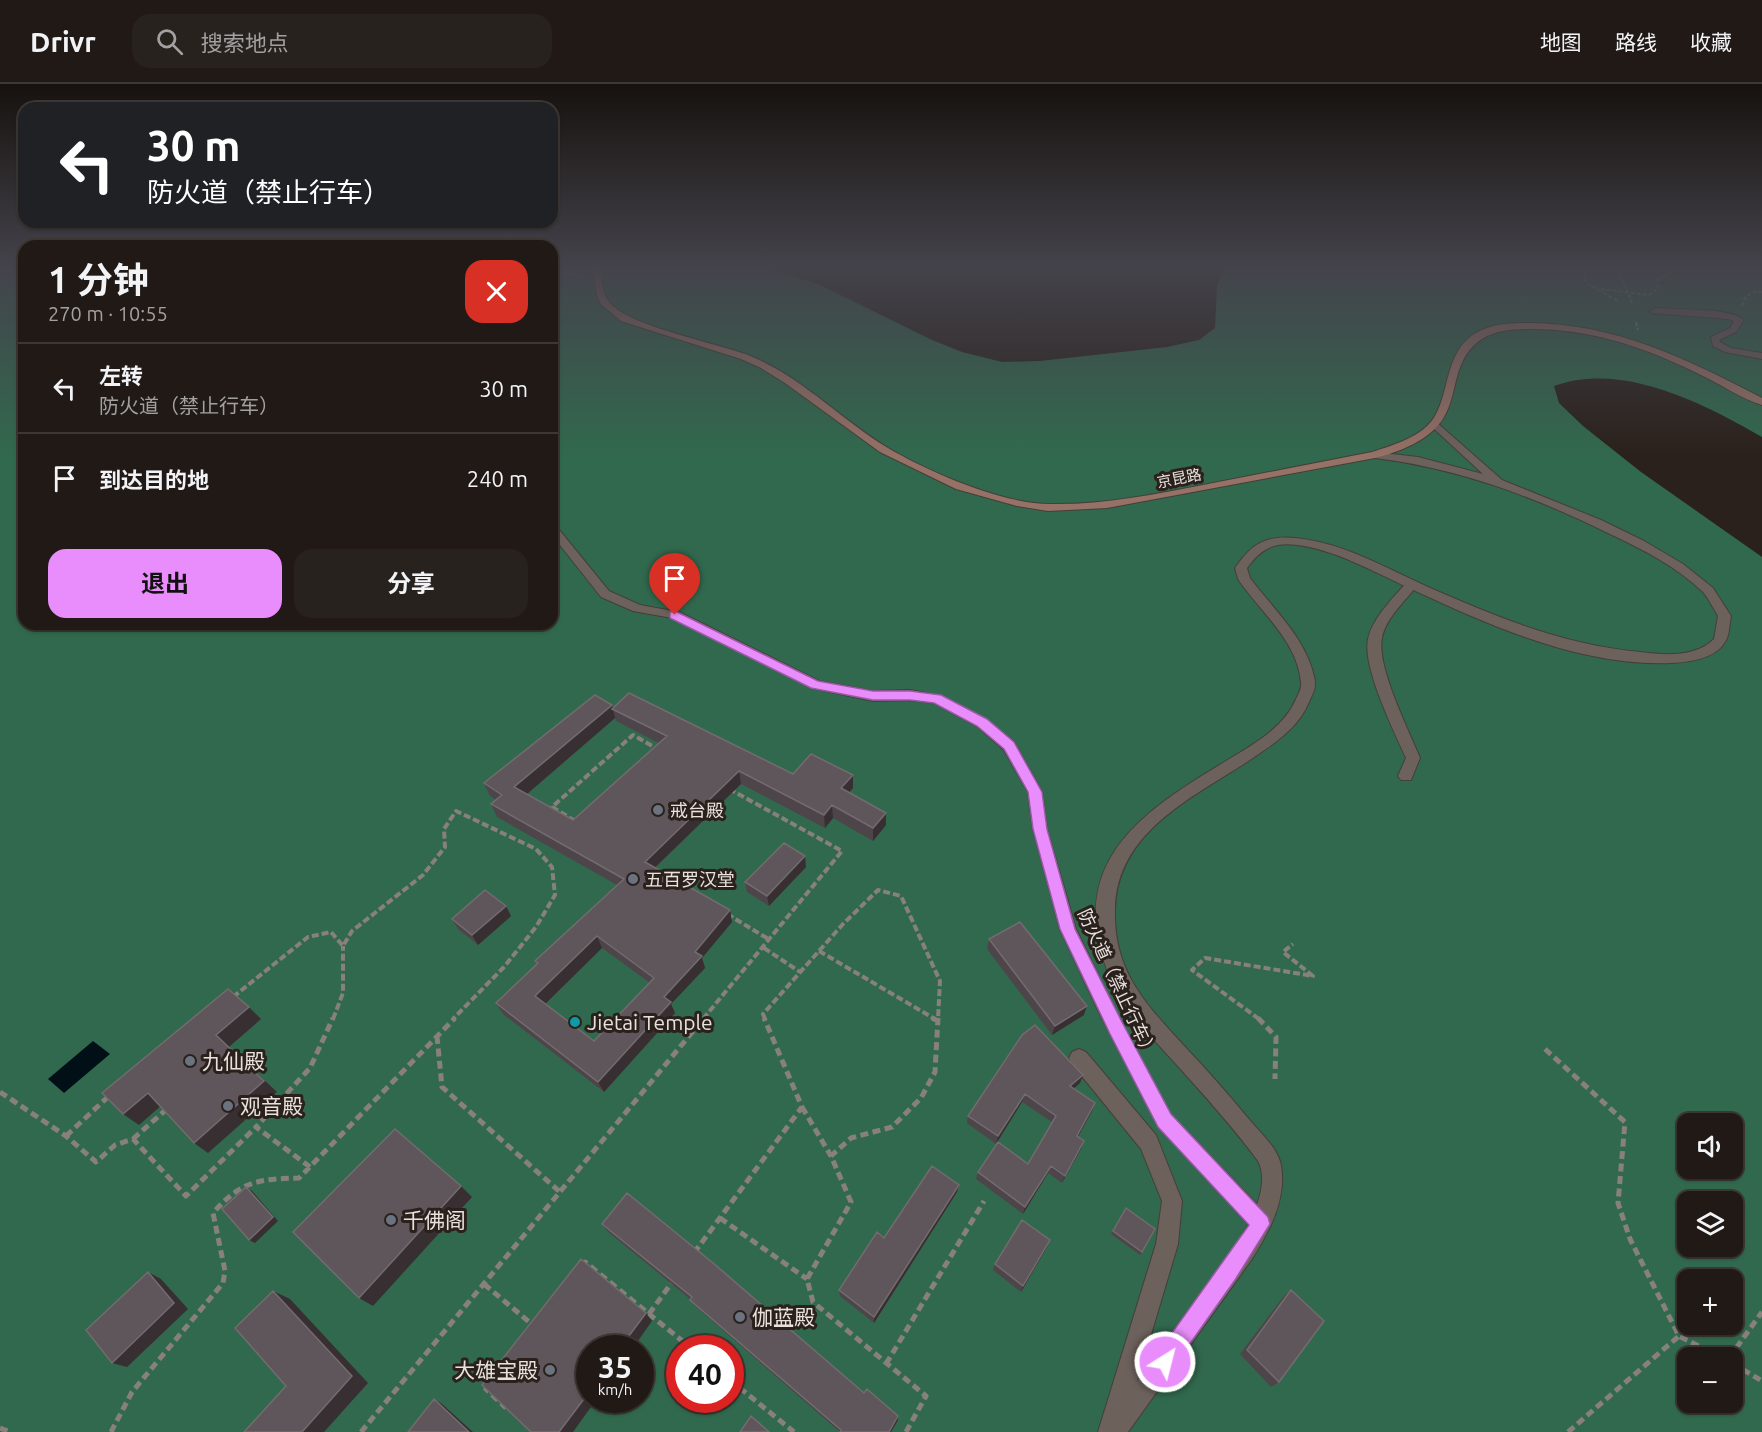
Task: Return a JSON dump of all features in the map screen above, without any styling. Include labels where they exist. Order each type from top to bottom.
[{"type":"main road","name":"京昆路","points":[[658,330],[744,357],[764,366],[789,381],[884,450],[960,487],[1017,503],[1048,508],[1107,505],[1147,499],[1375,455],[1406,444],[1435,424]]},
{"type":"main road","points":[[1435,424],[1464,349],[1473,339],[1489,330]]},
{"type":"main road","points":[[1587,330],[1641,343],[1762,402]]},
{"type":"street","points":[[1734,330],[1714,339],[1716,344],[1728,350],[1762,356]]},
{"type":"street","points":[[1435,424],[1498,482]]},
{"type":"street","points":[[1112,1432],[1228,1273],[1261,1224],[1270,1199],[1270,1163],[1218,1096],[1150,1022],[1121,981],[1108,943],[1106,911],[1111,875],[1122,850],[1149,820],[1179,796],[1268,741],[1288,724],[1299,708],[1308,687],[1304,666],[1296,646],[1244,579],[1241,568],[1250,552],[1276,542],[1294,541],[1312,544],[1336,551],[1513,628],[1588,649],[1665,659],[1690,656],[1709,650],[1720,639],[1726,619],[1718,601],[1703,583],[1670,559],[1630,538],[1498,482],[1418,460],[1375,455]]},
{"type":"street","points":[[1406,776],[1413,758],[1375,659],[1373,641],[1384,618],[1412,584]]},
{"type":"street","points":[[1079,1058],[1149,1142],[1172,1201],[1167,1244],[1112,1432]]},
{"type":"lane","name":"防火道（禁止行车）","points":[[558,536],[604,594],[637,608],[675,615],[816,685],[873,696],[910,695],[937,699],[982,723],[1009,746],[1035,792],[1040,829],[1068,929],[1116,1030],[1164,1120],[1261,1224]]},
{"type":"path","points":[[582,825],[552,807],[633,735],[664,753]]},
{"type":"path","points":[[361,1432],[842,851],[727,788]]},
{"type":"path","points":[[111,1432],[132,1392],[223,1283],[225,1271],[213,1213],[228,1194],[255,1179],[299,1178],[310,1167],[504,967],[536,927],[555,895],[552,867],[536,849],[456,811],[444,829],[445,847],[423,875],[352,932],[343,946],[343,993],[329,1029],[309,1068],[256,1127],[186,1196],[133,1139]]},
{"type":"path","points":[[807,1278],[851,1202],[831,1156],[802,1107],[768,1031],[763,1014],[878,890],[901,896],[940,981],[935,1072],[921,1098],[892,1127],[851,1138],[831,1156]]},
{"type":"path","points":[[720,910],[770,940]]},
{"type":"path","points":[[230,999],[308,937],[331,932],[343,946]]},
{"type":"path","points":[[1275,1079],[1276,1037],[1257,1018],[1192,970],[1205,958],[1313,976],[1283,952],[1293,944]]},
{"type":"path","points":[[764,948],[800,972]]},
{"type":"path","points":[[819,951],[938,1021]]},
{"type":"path","points":[[437,1036],[442,1087],[560,1192]]},
{"type":"path","points":[[1545,1049],[1624,1122],[1618,1203],[1630,1239],[1679,1336],[1700,1347]]},
{"type":"path","points":[[66,1136],[116,1089]]},
{"type":"path","points":[[0,1092],[66,1136],[96,1162],[115,1145],[133,1139],[174,1104]]},
{"type":"path","points":[[691,1256],[802,1107]]},
{"type":"path","points":[[256,1127],[310,1167]]},
{"type":"path","points":[[886,1364],[984,1201]]},
{"type":"path","points":[[720,1218],[807,1278],[813,1302],[926,1396],[906,1432]]},
{"type":"path","points":[[577,1271],[585,1262],[676,1335]]},
{"type":"path","points":[[649,1314],[677,1276]]},
{"type":"path","points":[[484,1284],[534,1326]]},
{"type":"path","points":[[1737,1347],[1762,1312]]},
{"type":"path","points":[[527,1335],[541,1317]]},
{"type":"path","points":[[1568,1432],[1679,1336]]},
{"type":"path","points":[[1743,1370],[1761,1381],[1762,1387]]},
{"type":"path","points":[[493,1380],[486,1389],[509,1411]]},
{"type":"path","points":[[744,1391],[794,1432]]},
{"type":"path","points":[[0,1428],[11,1432]]},
{"type":"green space","points":[[0,330],[18,330],[18,630],[558,630],[558,330],[911,330],[962,352],[1002,362],[1040,361],[1167,347],[1199,340],[1212,330],[1762,330],[1762,437],[1688,399],[1634,382],[1607,379],[1580,380],[1554,386],[1559,403],[1583,426],[1641,472],[1762,557],[1762,1432],[0,1432]]},
{"type":"shaded area","points":[[93,1041],[110,1054],[64,1093],[48,1079]]},
{"type":"building","points":[[629,693],[793,774],[811,754],[853,775],[841,788],[886,813],[873,828],[832,805],[824,815],[739,771],[645,862],[730,910],[695,952],[702,956],[664,997],[671,1002],[598,1082],[496,1003],[538,963],[535,961],[624,879],[491,804],[502,795],[484,783],[595,695],[612,705],[514,787],[573,820],[667,736],[612,709]],"holes":[[[597,936],[654,978],[594,1041],[535,996]]]},
{"type":"building","points":[[784,843],[805,856],[767,896],[745,882]]},
{"type":"building","points":[[485,890],[506,906],[472,935],[452,919]]},
{"type":"building","points":[[1020,922],[1087,1006],[1055,1026],[989,939]]},
{"type":"building","points":[[228,989],[249,1007],[216,1035],[264,1081],[194,1143],[148,1093],[123,1114],[102,1093]]},
{"type":"building","points":[[1035,1025],[1083,1075],[1070,1086],[1095,1103],[1077,1136],[1084,1141],[1065,1176],[1051,1166],[1025,1207],[978,1172],[998,1142],[1028,1164],[1056,1116],[1025,1094],[998,1136],[968,1116],[1022,1035]]},
{"type":"building","name":"千佛阁","points":[[395,1129],[461,1186],[359,1298],[293,1232]]},
{"type":"building","points":[[932,1166],[959,1185],[874,1317],[839,1290],[877,1232],[884,1238]]},
{"type":"building","points":[[246,1187],[273,1217],[249,1240],[222,1209]]},
{"type":"building","points":[[627,1193],[713,1263],[864,1393],[867,1389],[898,1416],[889,1432],[840,1432],[841,1430],[744,1346],[744,1335],[731,1335],[690,1300],[692,1297],[602,1224]]},
{"type":"building","points":[[1126,1208],[1155,1229],[1142,1252],[1113,1231]]},
{"type":"building","points":[[1022,1220],[1050,1240],[1023,1286],[995,1264]]},
{"type":"building","name":"大雄宝殿","points":[[581,1259],[646,1313],[630,1335],[576,1335],[576,1410],[559,1432],[531,1432],[482,1385]]},
{"type":"building","points":[[148,1272],[174,1303],[112,1363],[86,1330]]},
{"type":"building","points":[[1291,1290],[1324,1321],[1279,1382],[1247,1350]]},
{"type":"building","points":[[273,1291],[352,1376],[302,1432],[244,1432],[286,1386],[235,1328]]},
{"type":"building","points":[[434,1399],[469,1432],[408,1432]]},
{"type":"building","points":[[751,1416],[769,1432],[740,1432]]},
{"type":"place","name":"戒台殿","points":[[658,810]]},
{"type":"place","name":"五百罗汉堂","points":[[633,879]]},
{"type":"place","name":"Jietai Temple","points":[[575,1022]]},
{"type":"place","name":"九仙殿","points":[[190,1061]]},
{"type":"place","name":"观音殿","points":[[228,1106]]},
{"type":"place","name":"千佛阁","points":[[391,1220]]},
{"type":"place","name":"伽蓝殿","points":[[740,1317]]},
{"type":"place","name":"大雄宝殿","points":[[550,1370]]},
{"type":"route","points":[[675,615],[816,685],[873,696],[910,695],[937,699],[982,723],[1009,746],[1035,792],[1040,829],[1068,929],[1106,1009],[1164,1120],[1261,1224],[1165,1362]]}]
